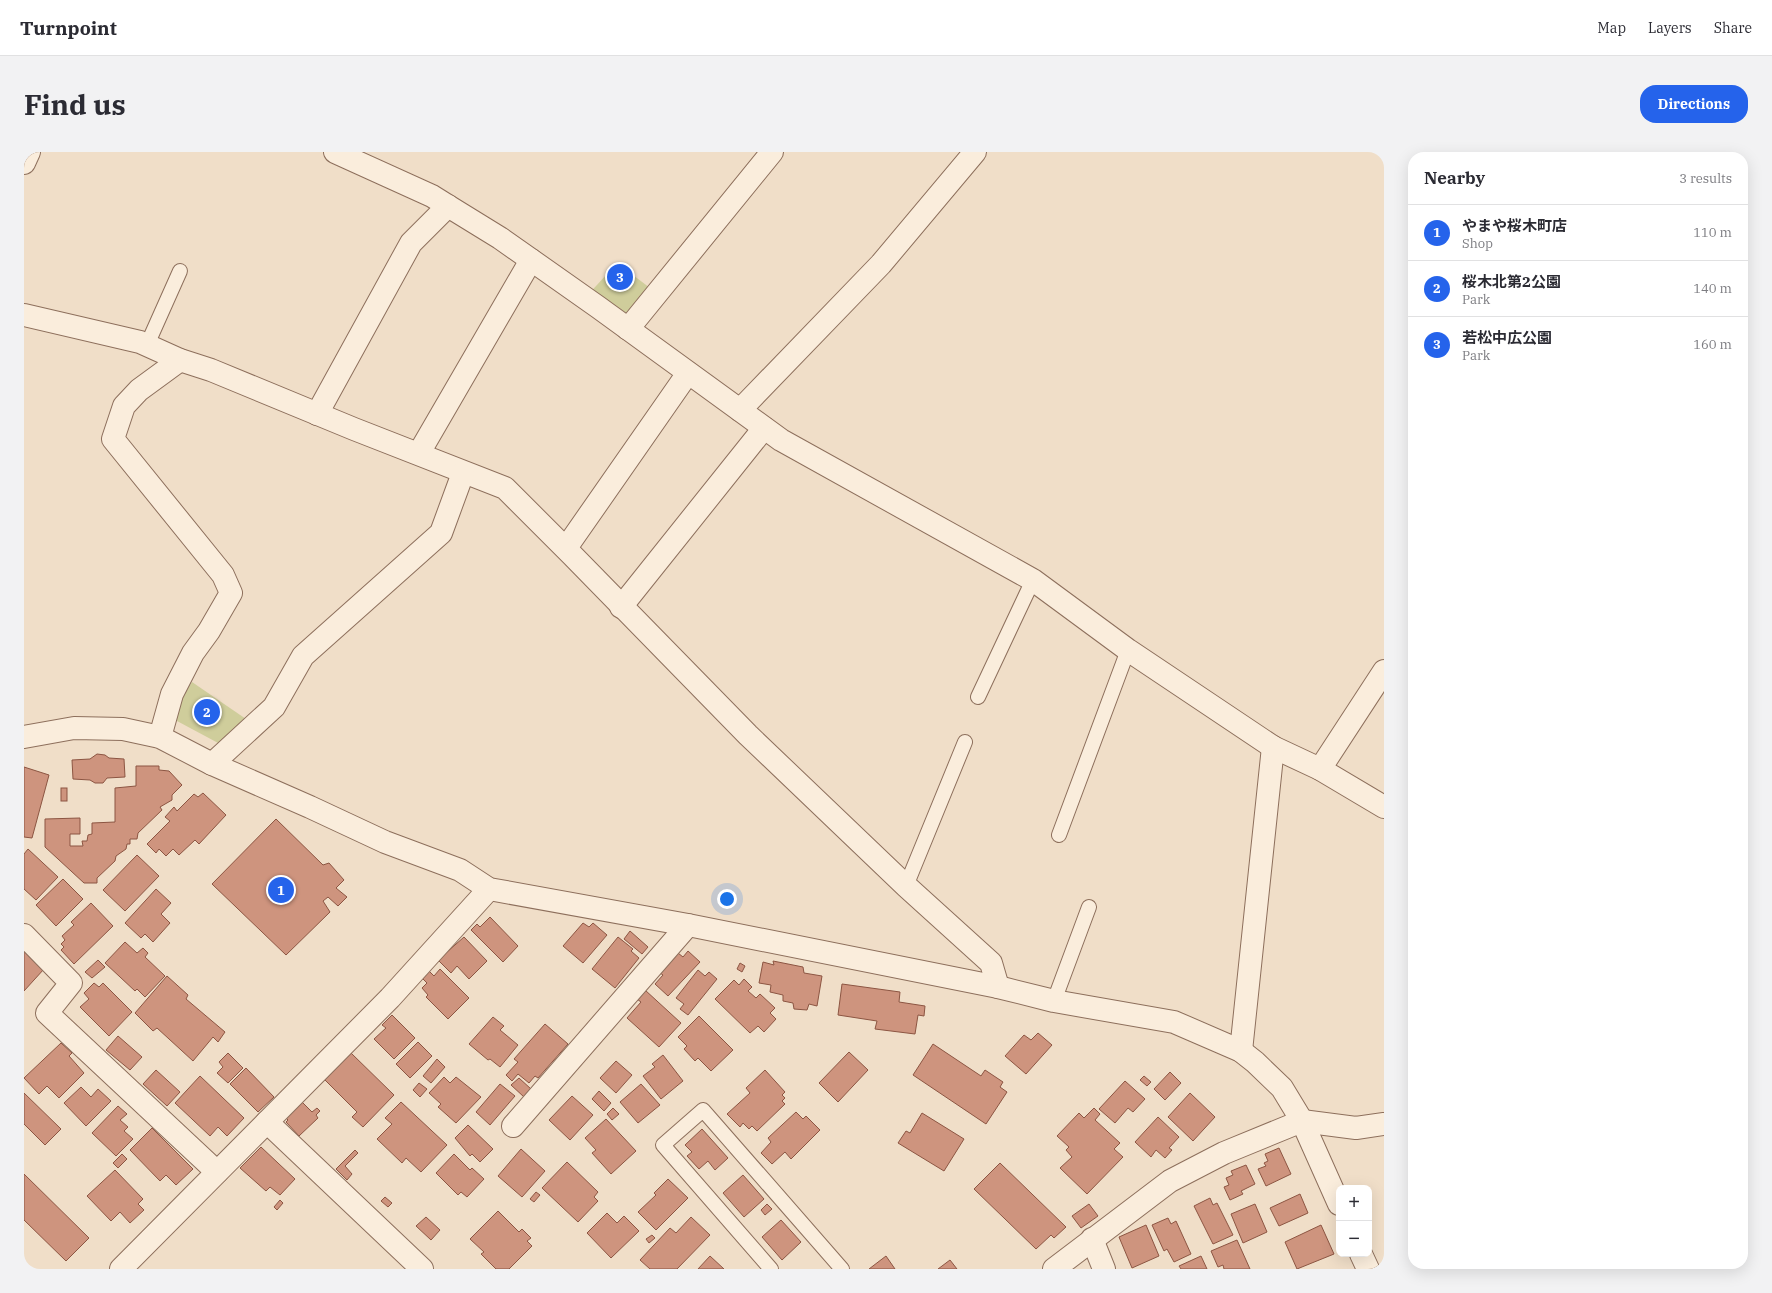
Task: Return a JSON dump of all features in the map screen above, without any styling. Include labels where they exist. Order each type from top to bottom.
[{"type":"street","points":[[24,162],[29,152]]},
{"type":"street","points":[[335,152],[432,196],[531,260],[781,440],[1033,580],[1128,650],[1274,747],[1320,769],[1384,807]]},
{"type":"street","points":[[628,329],[772,152]]},
{"type":"street","points":[[740,410],[881,264],[975,152]]},
{"type":"street","points":[[317,414],[411,243],[448,206]]},
{"type":"street","points":[[419,453],[531,260]]},
{"type":"street","points":[[24,315],[140,342],[180,360],[211,370],[317,414],[419,453],[463,473],[505,488],[566,548],[748,735],[906,886],[991,963],[998,987]]},
{"type":"street","points":[[160,737],[172,694],[193,653],[209,630],[231,593],[223,575],[113,439],[124,406],[139,390],[180,360]]},
{"type":"street","points":[[566,548],[688,373]]},
{"type":"street","points":[[622,607],[764,428]]},
{"type":"street","points":[[212,764],[274,707],[303,656],[441,534],[463,473]]},
{"type":"street","points":[[1320,769],[1384,671]]},
{"type":"street","points":[[24,736],[74,728],[123,729],[160,737],[212,764],[385,842],[460,870],[489,889],[688,925],[998,987],[1054,1001],[1174,1022],[1241,1051],[1255,1062],[1282,1088],[1302,1121],[1336,1197]]},
{"type":"street","points":[[1241,1051],[1274,747]]},
{"type":"street","points":[[121,1269],[390,998],[489,889]]},
{"type":"street","points":[[513,1126],[688,925]]},
{"type":"street","points":[[24,935],[71,983],[47,1013],[217,1172]]},
{"type":"street","points":[[1054,1269],[1170,1181],[1224,1153],[1302,1121],[1356,1128],[1384,1124]]},
{"type":"street","points":[[267,1122],[422,1269]]},
{"type":"street","points":[[1092,1240],[1104,1269]]},
{"type":"street","points":[[1362,1257],[1368,1269]]},
{"type":"lane","points":[[147,346],[180,271]]},
{"type":"lane","points":[[978,697],[1033,580]]},
{"type":"lane","points":[[1060,835],[1128,650]]},
{"type":"lane","points":[[906,886],[965,742]]},
{"type":"lane","points":[[1054,1001],[1089,907]]},
{"type":"lane","points":[[771,1269],[663,1145],[703,1110],[842,1269]]},
{"type":"shaded area","points":[[617,263],[654,291],[623,319],[586,297]]},
{"type":"shaded area","points":[[192,682],[246,719],[220,744],[177,721],[176,706]]},
{"type":"building","points":[[97,754],[105,755],[109,758],[124,759],[125,777],[107,778],[103,783],[95,783],[90,780],[73,779],[72,760],[90,759]]},
{"type":"building","points":[[136,766],[159,766],[159,770],[169,771],[182,785],[172,795],[172,800],[160,807],[162,810],[138,833],[137,839],[130,839],[130,844],[127,844],[126,849],[116,856],[115,861],[97,878],[97,883],[84,883],[45,847],[45,819],[80,818],[80,834],[70,834],[70,846],[83,846],[82,841],[87,841],[88,835],[92,834],[92,823],[115,822],[115,788],[136,786]]},
{"type":"building","points":[[24,767],[49,775],[32,838],[24,837]]},
{"type":"building","points":[[61,788],[67,788],[67,801],[61,801]]},
{"type":"building","points":[[203,793],[226,815],[199,844],[195,840],[179,855],[173,849],[166,856],[159,849],[156,853],[147,844],[170,821],[165,817],[174,807],[177,811],[194,794],[198,797]]},
{"type":"building","points":[[276,819],[323,865],[329,863],[344,880],[336,888],[347,897],[338,906],[328,897],[323,901],[330,912],[286,955],[212,884]]},
{"type":"building","points":[[28,849],[58,877],[36,900],[24,889],[24,854]]},
{"type":"building","points":[[137,855],[159,876],[125,911],[103,890]]},
{"type":"building","points":[[63,879],[83,899],[56,926],[36,905]]},
{"type":"building","points":[[156,889],[171,903],[161,914],[170,923],[153,942],[145,934],[141,938],[125,923]]},
{"type":"building","points":[[91,903],[113,926],[74,964],[61,950],[64,947],[61,944],[65,940],[62,936],[74,925],[71,922]]},
{"type":"building","points":[[490,917],[518,946],[503,962],[471,930],[477,924],[480,927]]},
{"type":"building","points":[[583,923],[589,927],[593,923],[607,935],[583,963],[563,946]]},
{"type":"building","points":[[630,931],[648,947],[642,954],[624,939]]},
{"type":"building","points":[[464,937],[487,961],[469,979],[457,966],[451,973],[438,960]]},
{"type":"building","points":[[618,937],[633,949],[631,951],[639,958],[615,988],[592,969]]},
{"type":"building","points":[[125,942],[137,953],[143,948],[148,953],[145,957],[165,976],[145,997],[137,989],[135,991],[105,963]]},
{"type":"building","points":[[24,950],[44,969],[24,991]]},
{"type":"building","points":[[688,951],[700,962],[668,996],[655,984],[663,975],[660,973],[678,953],[683,957]]},
{"type":"building","points":[[98,960],[105,967],[92,978],[85,972]]},
{"type":"building","points":[[773,961],[803,967],[804,973],[822,976],[817,1006],[809,1004],[807,1010],[794,1009],[793,1003],[783,1001],[783,995],[770,992],[771,985],[759,983],[763,962],[774,965]]},
{"type":"building","points":[[740,963],[745,966],[742,972],[737,969]]},
{"type":"building","points":[[440,969],[469,998],[448,1019],[426,997],[428,995],[422,988],[427,983],[422,978],[429,971],[434,976]]},
{"type":"building","points":[[698,970],[705,976],[709,972],[717,979],[688,1015],[680,1009],[684,1004],[676,998]]},
{"type":"building","points":[[167,976],[188,995],[186,999],[225,1032],[218,1042],[213,1037],[193,1061],[157,1028],[153,1031],[135,1013]]},
{"type":"building","points":[[744,979],[752,987],[748,991],[756,998],[760,994],[775,1008],[770,1013],[776,1019],[764,1032],[758,1026],[750,1033],[715,999],[734,980],[739,985]]},
{"type":"building","points":[[94,983],[99,987],[103,983],[132,1012],[109,1036],[80,1007],[89,999],[84,993]]},
{"type":"building","points":[[842,984],[900,992],[899,1002],[925,1006],[924,1016],[918,1015],[915,1034],[875,1029],[877,1021],[838,1015]]},
{"type":"building","points":[[645,990],[681,1023],[659,1047],[627,1018],[641,1002],[637,999]]},
{"type":"building","points":[[392,1015],[415,1038],[394,1059],[374,1039],[386,1028],[382,1025]]},
{"type":"building","points":[[699,1016],[733,1050],[711,1071],[698,1058],[695,1061],[684,1049],[687,1046],[678,1037]]},
{"type":"building","points":[[493,1017],[504,1026],[500,1030],[518,1045],[500,1067],[490,1059],[488,1060],[469,1044]]},
{"type":"building","points":[[545,1024],[568,1044],[538,1078],[535,1076],[529,1083],[518,1074],[512,1081],[506,1075],[518,1062],[514,1059]]},
{"type":"building","points":[[1038,1033],[1052,1045],[1026,1074],[1005,1056],[1024,1035],[1031,1040]]},
{"type":"building","points":[[118,1036],[142,1057],[130,1070],[106,1050]]},
{"type":"building","points":[[418,1042],[432,1056],[410,1078],[396,1064]]},
{"type":"building","points":[[61,1043],[72,1053],[69,1056],[84,1073],[59,1098],[47,1086],[39,1094],[24,1078]]},
{"type":"building","points":[[933,1044],[981,1076],[985,1070],[1003,1082],[1000,1087],[1007,1092],[986,1124],[913,1075]]},
{"type":"building","points":[[849,1052],[868,1070],[838,1102],[819,1083]]},
{"type":"building","points":[[228,1053],[243,1068],[228,1083],[217,1073],[223,1067],[219,1062]]},
{"type":"building","points":[[351,1053],[394,1095],[363,1127],[352,1117],[357,1112],[324,1079]]},
{"type":"building","points":[[663,1055],[683,1081],[661,1099],[643,1076],[655,1067],[652,1064]]},
{"type":"building","points":[[437,1059],[445,1067],[431,1083],[423,1076]]},
{"type":"building","points":[[616,1061],[632,1075],[616,1093],[600,1078]]},
{"type":"building","points":[[246,1068],[274,1097],[258,1112],[230,1084]]},
{"type":"building","points":[[156,1070],[180,1092],[167,1106],[143,1084]]},
{"type":"building","points":[[765,1070],[785,1092],[782,1095],[785,1098],[782,1101],[785,1104],[757,1131],[752,1126],[749,1129],[743,1123],[740,1127],[727,1114],[750,1093],[746,1088]]},
{"type":"building","points":[[1170,1072],[1181,1083],[1165,1100],[1154,1089]]},
{"type":"building","points":[[200,1076],[244,1118],[227,1136],[218,1127],[210,1136],[175,1103]]},
{"type":"building","points":[[1144,1076],[1151,1082],[1147,1086],[1140,1080]]},
{"type":"building","points":[[444,1077],[450,1083],[456,1077],[481,1097],[456,1123],[438,1107],[441,1104],[429,1093]]},
{"type":"building","points":[[519,1078],[531,1089],[524,1097],[511,1085]]},
{"type":"building","points":[[1125,1081],[1145,1099],[1133,1112],[1128,1108],[1115,1123],[1099,1109]]},
{"type":"building","points":[[419,1083],[427,1089],[420,1097],[413,1090]]},
{"type":"building","points":[[500,1084],[515,1096],[490,1125],[476,1112]]},
{"type":"building","points":[[641,1084],[660,1105],[638,1123],[620,1102]]},
{"type":"building","points":[[81,1087],[91,1097],[98,1089],[111,1101],[86,1126],[64,1103]]},
{"type":"building","points":[[599,1091],[611,1103],[604,1111],[592,1099]]},
{"type":"building","points":[[24,1093],[61,1129],[45,1145],[24,1124]]},
{"type":"building","points":[[1190,1093],[1215,1117],[1193,1141],[1168,1117]]},
{"type":"building","points":[[572,1096],[593,1115],[570,1140],[549,1120]]},
{"type":"building","points":[[301,1101],[312,1112],[317,1108],[320,1111],[316,1115],[318,1118],[299,1136],[286,1122],[288,1120],[285,1117]]},
{"type":"building","points":[[401,1102],[447,1145],[421,1172],[406,1158],[402,1163],[377,1139],[392,1124],[385,1118]]},
{"type":"building","points":[[118,1106],[127,1114],[120,1120],[128,1127],[124,1131],[133,1139],[116,1156],[92,1133]]},
{"type":"building","points":[[613,1108],[619,1114],[612,1120],[607,1114]]},
{"type":"building","points":[[1094,1108],[1100,1114],[1095,1120],[1120,1143],[1114,1149],[1123,1157],[1087,1194],[1060,1168],[1072,1157],[1066,1150],[1069,1147],[1057,1136],[1079,1113],[1084,1118]]},
{"type":"building","points":[[796,1112],[803,1119],[806,1116],[820,1130],[791,1159],[785,1152],[772,1164],[761,1153],[771,1142],[768,1138]]},
{"type":"building","points":[[922,1113],[964,1139],[944,1171],[898,1143],[906,1131],[910,1133]]},
{"type":"building","points":[[1158,1117],[1179,1137],[1169,1148],[1172,1150],[1165,1158],[1156,1150],[1151,1157],[1135,1142]]},
{"type":"building","points":[[606,1119],[636,1151],[611,1174],[592,1153],[596,1150],[585,1138]]},
{"type":"building","points":[[468,1125],[493,1149],[480,1162],[472,1154],[470,1156],[455,1138]]},
{"type":"building","points":[[152,1128],[193,1169],[176,1185],[166,1175],[160,1181],[130,1150]]},
{"type":"building","points":[[702,1129],[728,1158],[715,1170],[708,1161],[699,1169],[687,1156],[692,1152],[685,1145]]},
{"type":"building","points":[[261,1147],[295,1179],[280,1195],[270,1187],[266,1191],[240,1168]]},
{"type":"building","points":[[1279,1148],[1291,1174],[1266,1186],[1258,1169],[1266,1166],[1264,1163],[1268,1161],[1265,1154]]},
{"type":"building","points":[[521,1149],[545,1171],[522,1197],[498,1176]]},
{"type":"building","points":[[355,1150],[358,1153],[345,1166],[352,1174],[347,1180],[336,1169]]},
{"type":"building","points":[[122,1154],[127,1159],[118,1168],[113,1163]]},
{"type":"building","points":[[454,1154],[470,1170],[472,1168],[484,1179],[467,1197],[461,1192],[458,1195],[436,1173]]},
{"type":"building","points":[[567,1162],[598,1192],[594,1197],[598,1201],[578,1222],[542,1188]]},
{"type":"building","points":[[1000,1163],[1066,1227],[1054,1238],[1051,1235],[1036,1249],[974,1189]]},
{"type":"building","points":[[1246,1165],[1255,1184],[1241,1191],[1243,1194],[1230,1200],[1224,1187],[1229,1185],[1226,1178],[1233,1175],[1231,1171]]},
{"type":"building","points":[[115,1170],[143,1199],[138,1204],[144,1210],[130,1223],[120,1212],[111,1221],[87,1196]]},
{"type":"building","points":[[24,1174],[89,1238],[66,1261],[24,1220]]},
{"type":"building","points":[[743,1175],[764,1199],[744,1217],[723,1193]]},
{"type":"building","points":[[668,1179],[688,1198],[656,1230],[638,1212],[656,1195],[654,1193]]},
{"type":"building","points":[[536,1192],[540,1195],[534,1202],[530,1199]]},
{"type":"building","points":[[1300,1194],[1308,1213],[1279,1226],[1270,1208]]},
{"type":"building","points":[[385,1197],[392,1203],[388,1207],[381,1201]]},
{"type":"building","points":[[1210,1198],[1213,1205],[1217,1203],[1233,1235],[1213,1244],[1194,1206]]},
{"type":"building","points":[[280,1200],[283,1203],[277,1210],[274,1207]]},
{"type":"building","points":[[767,1204],[772,1209],[765,1215],[761,1210]]},
{"type":"building","points":[[1089,1204],[1098,1216],[1081,1228],[1072,1216]]},
{"type":"building","points":[[1255,1204],[1267,1232],[1243,1243],[1231,1214]]},
{"type":"building","points":[[498,1211],[519,1232],[522,1229],[531,1238],[527,1241],[532,1246],[509,1269],[496,1269],[481,1254],[484,1252],[470,1239]]},
{"type":"building","points":[[607,1213],[617,1223],[624,1216],[639,1231],[611,1258],[587,1233]]},
{"type":"building","points":[[426,1217],[440,1230],[431,1240],[416,1226]]},
{"type":"building","points":[[691,1217],[710,1235],[677,1269],[650,1269],[640,1260],[670,1228],[676,1233]]},
{"type":"building","points":[[1168,1218],[1171,1224],[1176,1221],[1191,1254],[1174,1262],[1167,1249],[1164,1251],[1152,1225]]},
{"type":"building","points":[[781,1220],[801,1242],[782,1260],[762,1237]]},
{"type":"building","points":[[1146,1225],[1159,1256],[1132,1268],[1119,1237]]},
{"type":"building","points":[[1321,1225],[1334,1254],[1297,1269],[1285,1242]]},
{"type":"building","points":[[652,1235],[655,1238],[649,1243],[646,1239]]},
{"type":"building","points":[[1237,1240],[1250,1269],[1224,1269],[1223,1265],[1218,1267],[1211,1251]]},
{"type":"building","points":[[710,1256],[724,1269],[698,1269]]},
{"type":"building","points":[[886,1256],[895,1269],[869,1269]]},
{"type":"building","points":[[1201,1256],[1207,1269],[1181,1269],[1179,1266]]},
{"type":"building","points":[[950,1260],[957,1269],[938,1269]]},
{"type":"place","name":"若松中広公園","points":[[620,277]]},
{"type":"place","name":"桜木北第2公園","points":[[207,712]]},
{"type":"place","name":"やまや桜木町店","points":[[281,890]]}]
